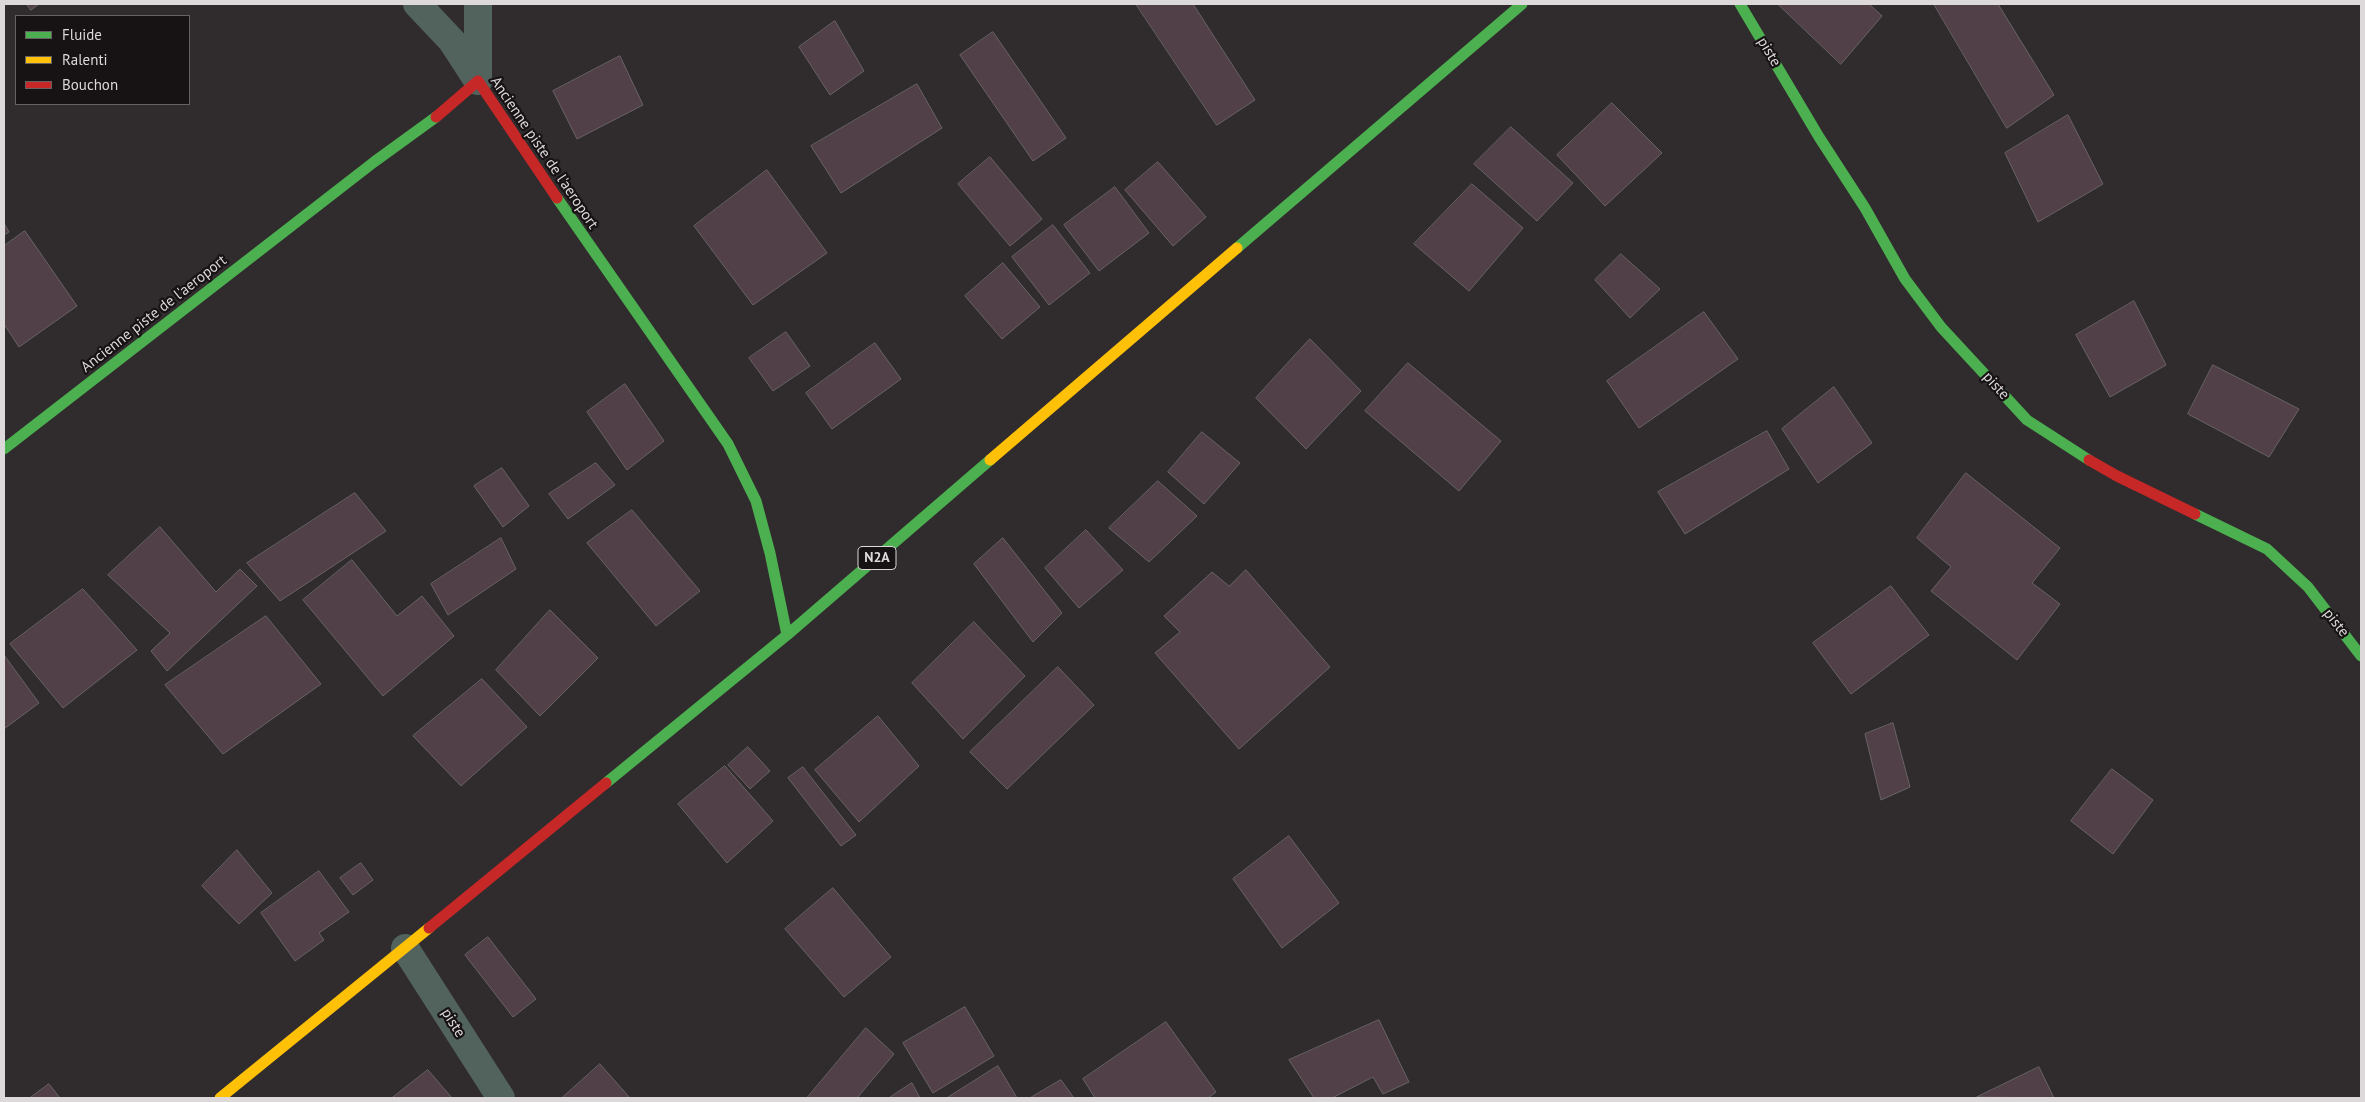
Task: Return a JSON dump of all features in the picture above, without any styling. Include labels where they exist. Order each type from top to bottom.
[{"type":"main road","name":"N2A","points":[[220,1098],[787,635],[1522,4]]},
{"type":"main road","name":"piste","points":[[1740,4],[1819,137],[1865,208],[1905,279],[1941,327],[2027,420],[2116,476],[2267,549],[2308,587],[2361,656]]},
{"type":"main road","name":"Ancienne piste de l'aeroport","points":[[4,450],[374,162],[432,120],[478,81],[607,272],[728,444],[756,501],[770,553],[787,635]]},
{"type":"street","points":[[417,4],[452,41],[478,81]]},
{"type":"street","points":[[478,4],[478,81]]},
{"type":"street","name":"piste","points":[[405,948],[501,1098]]},
{"type":"building","points":[[27,4],[39,4],[31,10]]},
{"type":"building","points":[[1136,4],[1193,4],[1255,100],[1217,125]]},
{"type":"building","points":[[1778,4],[1869,4],[1882,16],[1841,64]]},
{"type":"building","points":[[1934,4],[1998,4],[2054,95],[2007,128]]},
{"type":"building","points":[[835,21],[864,71],[830,95],[799,47]]},
{"type":"building","points":[[993,32],[1066,138],[1033,161],[960,55]]},
{"type":"building","points":[[620,56],[643,105],[577,139],[553,91]]},
{"type":"building","points":[[917,84],[942,128],[841,193],[811,146]]},
{"type":"building","points":[[1612,103],[1662,153],[1605,206],[1557,155]]},
{"type":"building","points":[[2068,115],[2103,184],[2038,222],[2005,153]]},
{"type":"building","points":[[1511,127],[1573,183],[1537,221],[1474,164]]},
{"type":"building","points":[[990,157],[1042,219],[1010,246],[958,184]]},
{"type":"building","points":[[1158,162],[1206,217],[1173,246],[1125,190]]},
{"type":"building","points":[[767,170],[827,253],[753,305],[694,226]]},
{"type":"building","points":[[1472,184],[1523,228],[1469,291],[1414,244]]},
{"type":"building","points":[[1115,187],[1149,233],[1099,271],[1064,225]]},
{"type":"building","points":[[4,223],[9,232],[4,235]]},
{"type":"building","points":[[1053,225],[1090,273],[1049,305],[1012,257]]},
{"type":"building","points":[[25,231],[77,306],[19,347],[4,324],[4,246]]},
{"type":"building","points":[[1621,254],[1660,289],[1630,318],[1595,280]]},
{"type":"building","points":[[1003,263],[1040,307],[1002,339],[965,296]]},
{"type":"building","points":[[2134,301],[2166,365],[2110,397],[2076,335]]},
{"type":"building","points":[[1704,312],[1738,359],[1639,428],[1607,381]]},
{"type":"building","points":[[786,332],[810,366],[773,391],[749,358]]},
{"type":"building","points":[[1310,339],[1361,391],[1306,449],[1256,398]]},
{"type":"building","points":[[875,343],[901,379],[832,429],[806,393]]},
{"type":"building","points":[[1408,363],[1501,441],[1459,491],[1365,411]]},
{"type":"building","points":[[2213,365],[2299,409],[2269,457],[2188,414]]},
{"type":"building","points":[[625,384],[664,441],[627,470],[587,412]]},
{"type":"building","points":[[1834,387],[1872,443],[1818,483],[1782,429]]},
{"type":"building","points":[[1767,431],[1789,469],[1685,534],[1658,492]]},
{"type":"building","points":[[1202,432],[1240,463],[1204,504],[1168,472]]},
{"type":"building","points":[[596,463],[615,485],[568,519],[549,494]]},
{"type":"building","points":[[502,468],[529,506],[503,527],[474,486]]},
{"type":"building","points":[[1966,473],[2060,548],[2032,583],[2060,604],[2017,660],[1931,591],[1951,567],[1917,538]]},
{"type":"building","points":[[1158,481],[1197,516],[1149,562],[1109,528]]},
{"type":"building","points":[[355,493],[386,531],[280,601],[247,563]]},
{"type":"building","points":[[632,510],[700,591],[656,626],[587,543]]},
{"type":"building","points":[[160,527],[216,592],[240,569],[257,586],[167,671],[151,651],[170,633],[108,575]]},
{"type":"building","points":[[1086,530],[1123,570],[1079,608],[1045,568]]},
{"type":"building","points":[[501,538],[516,569],[448,615],[431,584]]},
{"type":"building","points":[[1003,538],[1062,613],[1033,642],[974,564]]},
{"type":"building","points":[[352,560],[397,616],[422,596],[454,636],[383,696],[303,600]]},
{"type":"building","points":[[1246,570],[1330,667],[1239,749],[1155,653],[1180,632],[1164,616],[1212,572],[1229,586]]},
{"type":"building","points":[[1891,586],[1929,635],[1851,694],[1813,643]]},
{"type":"building","points":[[83,589],[137,650],[63,708],[10,644]]},
{"type":"building","points":[[550,610],[598,658],[540,716],[496,670]]},
{"type":"building","points":[[266,616],[321,684],[223,754],[165,685]]},
{"type":"building","points":[[974,622],[1025,676],[963,739],[912,683]]},
{"type":"building","points":[[4,655],[39,703],[4,729]]},
{"type":"building","points":[[1058,667],[1094,705],[1007,789],[970,752]]},
{"type":"building","points":[[482,679],[527,727],[461,786],[413,736]]},
{"type":"building","points":[[878,716],[919,766],[859,822],[815,770]]},
{"type":"building","points":[[1893,723],[1910,787],[1881,800],[1865,734]]},
{"type":"building","points":[[748,747],[770,771],[750,789],[728,765]]},
{"type":"building","points":[[725,766],[773,821],[727,863],[678,804]]},
{"type":"building","points":[[803,767],[856,835],[841,846],[788,778]]},
{"type":"building","points":[[2112,769],[2153,800],[2113,854],[2071,821]]},
{"type":"building","points":[[1289,836],[1339,903],[1282,948],[1233,879]]},
{"type":"building","points":[[237,850],[272,893],[239,924],[202,886]]},
{"type":"building","points":[[361,863],[373,880],[353,895],[340,878]]},
{"type":"building","points":[[319,871],[349,912],[319,933],[324,940],[295,961],[261,913]]},
{"type":"building","points":[[833,888],[891,957],[844,997],[785,929]]},
{"type":"building","points":[[488,937],[536,999],[513,1017],[465,955]]},
{"type":"building","points":[[965,1007],[994,1056],[933,1093],[903,1043]]},
{"type":"building","points":[[1379,1020],[1409,1082],[1383,1094],[1373,1077],[1332,1098],[1314,1098],[1289,1060]]},
{"type":"building","points":[[1166,1022],[1216,1092],[1208,1098],[1095,1098],[1083,1079]]},
{"type":"building","points":[[866,1028],[894,1054],[857,1098],[807,1098]]},
{"type":"building","points":[[600,1064],[630,1098],[562,1098]]},
{"type":"building","points":[[998,1066],[1017,1098],[947,1098]]},
{"type":"building","points":[[2039,1067],[2054,1098],[1977,1097]]},
{"type":"building","points":[[428,1070],[452,1098],[392,1098]]},
{"type":"building","points":[[1061,1080],[1074,1098],[1030,1098]]},
{"type":"building","points":[[912,1083],[920,1098],[889,1098]]},
{"type":"building","points":[[49,1084],[60,1098],[30,1098]]},
{"type":"traffic: fast","points":[[1237,248],[1522,4]]},
{"type":"traffic: fast","points":[[1740,4],[1819,137],[1865,208],[1905,279],[1941,327],[2027,420],[2089,460]]},
{"type":"traffic: fast","points":[[4,449],[374,162],[436,117]]},
{"type":"traffic: fast","points":[[557,198],[728,444],[756,501],[770,553],[787,635]]},
{"type":"traffic: fast","points":[[606,783],[787,635],[990,460]]},
{"type":"traffic: fast","points":[[2195,514],[2267,549],[2308,587],[2361,656]]},
{"type":"traffic: slow","points":[[990,460],[1237,248]]},
{"type":"traffic: slow","points":[[220,1098],[429,928]]},
{"type":"traffic: jam","points":[[436,117],[478,81],[557,198]]},
{"type":"traffic: jam","points":[[2089,460],[2117,476],[2195,514]]},
{"type":"traffic: jam","points":[[429,928],[606,783]]}]
